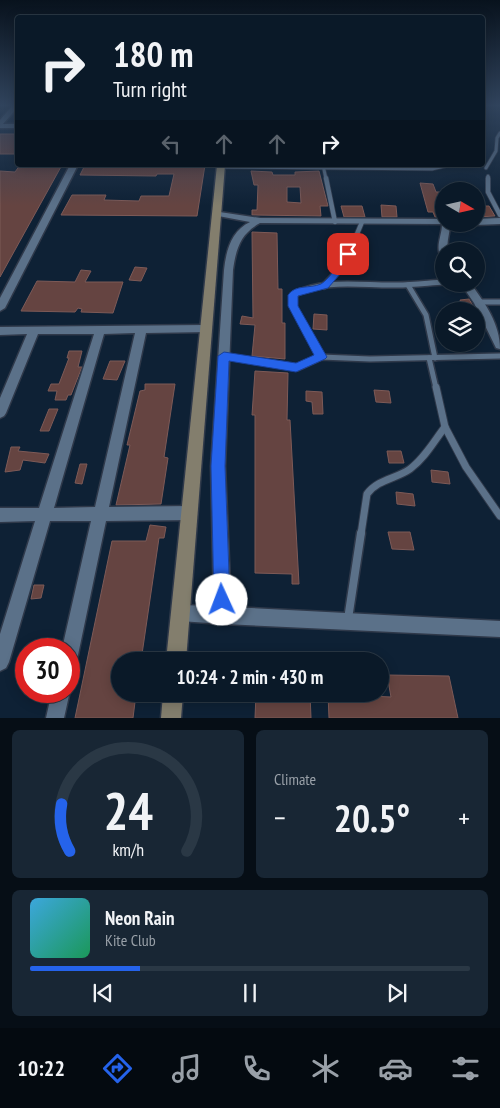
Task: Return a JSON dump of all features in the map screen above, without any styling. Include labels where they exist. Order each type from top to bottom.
[{"type":"street","points":[[0,308],[73,167]]},
{"type":"street","points":[[177,652],[190,513],[204,329],[221,167]]},
{"type":"street","points":[[216,214],[258,221],[435,223]]},
{"type":"street","points":[[223,616],[218,466],[231,250],[241,230],[258,221]]},
{"type":"street","points":[[485,222],[500,221]]},
{"type":"street","points":[[472,292],[479,302]]},
{"type":"street","points":[[485,314],[500,345]]},
{"type":"street","points":[[0,331],[204,329]]},
{"type":"street","points":[[0,662],[43,514],[100,330]]},
{"type":"street","points":[[73,638],[141,330]]},
{"type":"street","points":[[0,413],[34,331]]},
{"type":"street","points":[[0,515],[190,513]]},
{"type":"street","points":[[180,613],[500,629]]},
{"type":"street","points":[[171,718],[172,702]]},
{"type":"street","points":[[55,718],[58,703]]},
{"type":"lane","points":[[486,168],[498,149],[497,140]]},
{"type":"lane","points":[[485,161],[490,163]]},
{"type":"lane","points":[[323,167],[335,222]]},
{"type":"lane","points":[[359,167],[432,169],[440,167]]},
{"type":"lane","points":[[488,176],[488,192],[500,215]]},
{"type":"lane","points":[[324,286],[344,264],[362,222]]},
{"type":"lane","points":[[321,357],[292,300],[296,292],[324,286],[408,286],[435,283]]},
{"type":"lane","points":[[408,286],[426,315],[445,427],[466,467],[500,516]]},
{"type":"lane","points":[[485,302],[500,302]]},
{"type":"lane","points":[[224,356],[296,368],[321,357],[370,359],[500,356]]},
{"type":"lane","points":[[348,622],[367,494],[376,483],[408,471],[445,427]]},
{"type":"building","points":[[0,140],[15,140],[15,154],[0,154]]},
{"type":"building","points":[[19,167],[61,167],[0,277],[0,171],[15,172]]},
{"type":"building","points":[[84,167],[205,167],[197,216],[61,215],[72,195],[106,195],[104,200],[139,201],[141,196],[169,196],[174,174],[157,174],[156,176],[80,175]]},
{"type":"building","points":[[251,171],[272,172],[273,175],[295,175],[295,172],[319,171],[328,206],[320,206],[321,216],[252,215],[252,210],[257,210],[258,185],[254,185]],"holes":[[[287,187],[300,187],[301,203],[287,202]]]},
{"type":"building","points":[[420,183],[433,184],[435,189],[435,217],[433,212],[428,212]]},
{"type":"building","points":[[381,205],[396,206],[397,217],[382,217]]},
{"type":"building","points":[[341,206],[362,206],[365,217],[344,217]]},
{"type":"building","points":[[485,206],[489,206],[495,216],[485,217]]},
{"type":"building","points":[[252,232],[277,233],[278,289],[282,289],[282,323],[285,323],[285,359],[252,356],[255,325],[240,324],[242,316],[253,318]]},
{"type":"building","points":[[135,267],[147,268],[141,281],[129,280]]},
{"type":"building","points":[[81,270],[91,271],[85,282],[123,282],[113,313],[81,312],[82,309],[78,308],[75,312],[21,311],[37,281],[75,282]]},
{"type":"building","points":[[469,299],[471,302],[461,302],[460,300]]},
{"type":"building","points":[[314,314],[327,315],[327,330],[313,329]]},
{"type":"building","points":[[69,351],[82,351],[78,367],[82,367],[71,395],[68,395],[66,400],[55,400],[57,391],[48,391],[51,384],[59,384],[69,358],[67,358]]},
{"type":"building","points":[[110,361],[125,361],[117,380],[103,379]]},
{"type":"building","points":[[255,371],[288,373],[287,420],[290,420],[299,584],[292,584],[292,574],[255,573],[255,415],[252,415]]},
{"type":"building","points":[[145,384],[175,384],[164,457],[168,458],[161,504],[116,505],[130,445],[127,445],[140,391],[145,390]]},
{"type":"building","points":[[374,390],[389,391],[391,403],[376,402]]},
{"type":"building","points":[[306,391],[322,392],[323,414],[313,414],[312,402],[306,401]]},
{"type":"building","points":[[49,409],[58,409],[49,431],[40,431]]},
{"type":"building","points":[[11,447],[20,447],[18,451],[49,454],[45,463],[23,460],[20,470],[5,472]]},
{"type":"building","points":[[387,451],[401,451],[404,463],[389,463]]},
{"type":"building","points":[[80,464],[87,464],[82,484],[75,483]]},
{"type":"building","points":[[431,470],[448,472],[450,484],[432,482]]},
{"type":"building","points":[[396,492],[413,494],[415,506],[397,504]]},
{"type":"building","points":[[150,525],[166,527],[164,538],[159,538],[142,652],[111,652],[111,702],[135,702],[133,718],[75,718],[78,703],[80,703],[80,694],[112,541],[146,541]]},
{"type":"building","points":[[388,532],[410,532],[414,550],[392,549]]},
{"type":"building","points":[[34,585],[44,585],[41,598],[31,599]]},
{"type":"building","points":[[389,675],[449,676],[458,718],[329,718],[328,702],[389,702],[389,697],[391,697]]},
{"type":"building","points":[[256,702],[310,702],[311,718],[255,718]]},
{"type":"route","points":[[222,600],[218,466],[224,356],[296,368],[321,357],[293,306],[293,295],[296,292],[324,286],[344,264],[348,254]]}]
